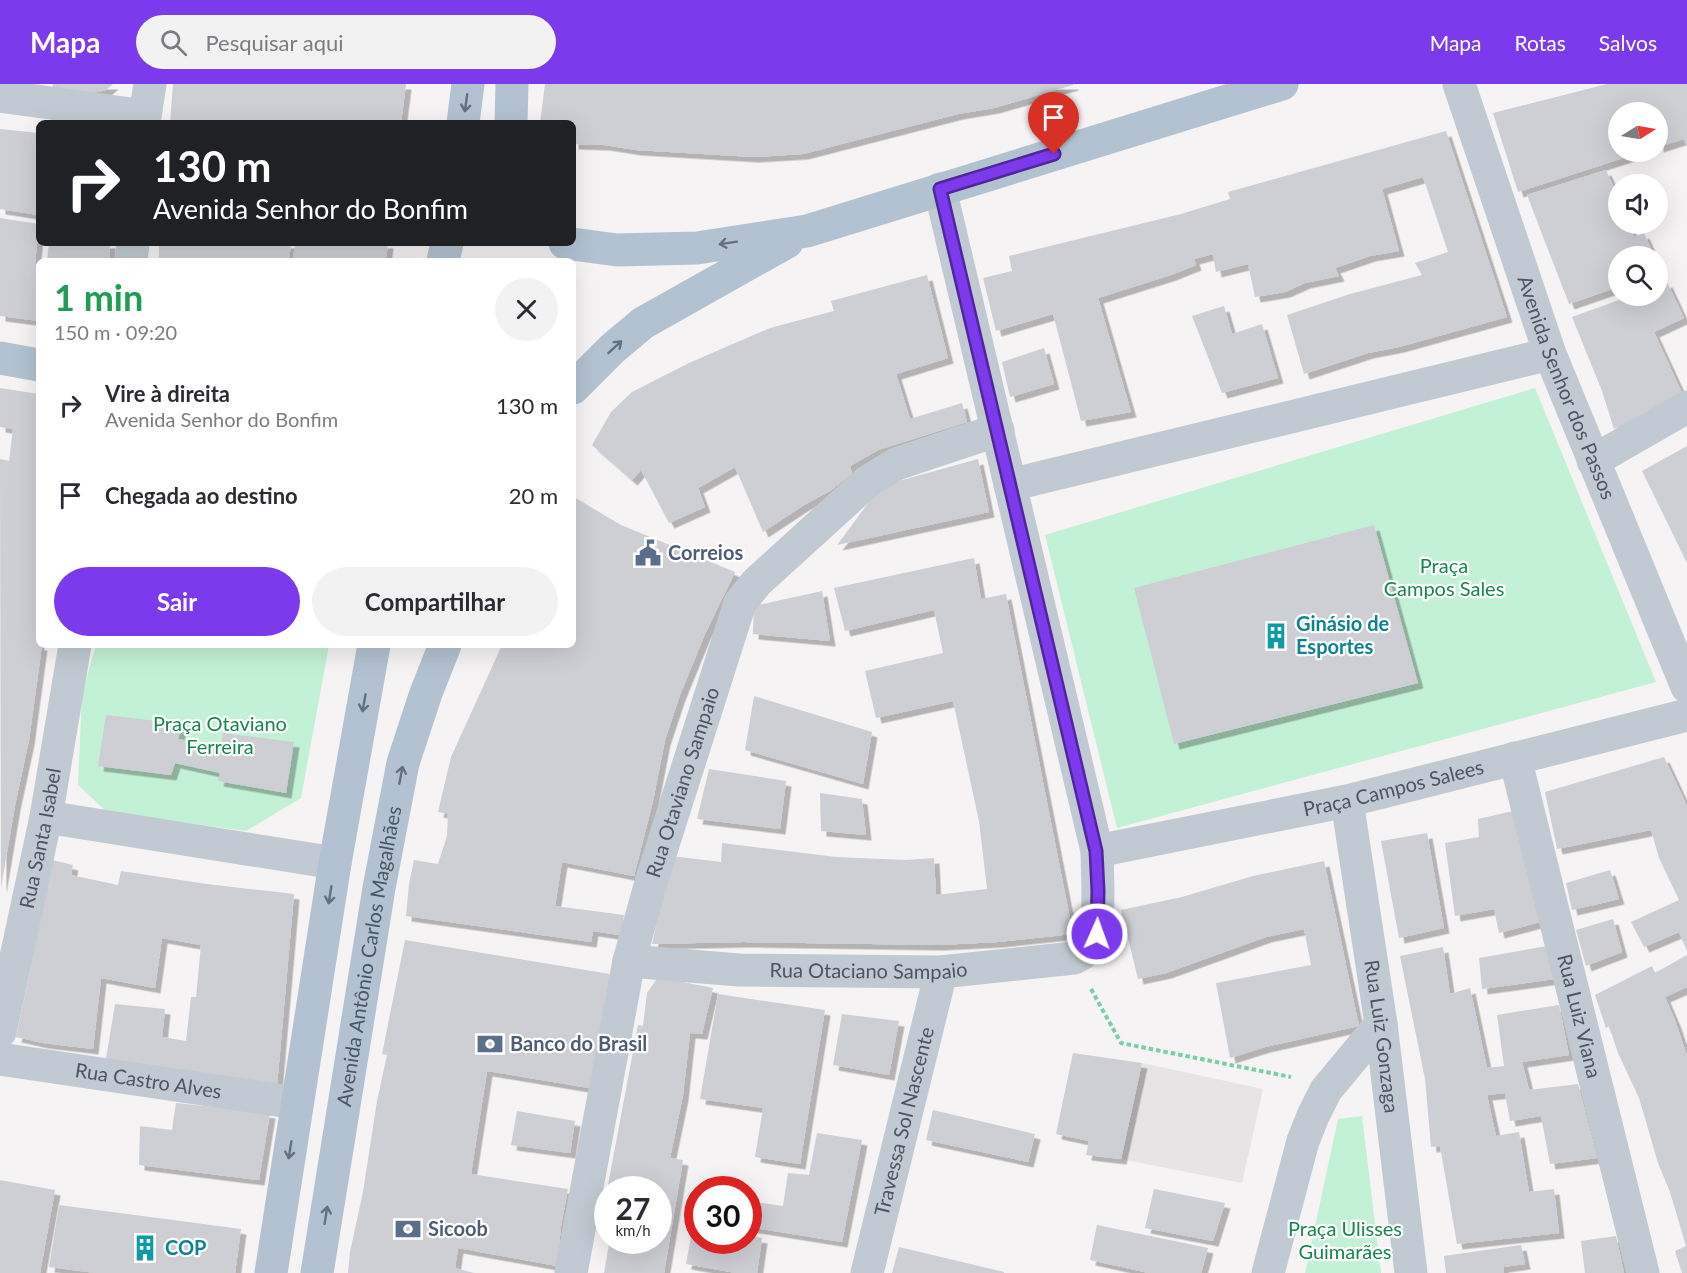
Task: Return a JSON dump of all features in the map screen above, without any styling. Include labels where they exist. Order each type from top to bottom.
[{"type":"main road","points":[[463,120],[468,84]]},
{"type":"main road","points":[[511,120],[512,84]]},
{"type":"main road","points":[[576,244],[617,250],[685,249],[807,231],[1282,84]]},
{"type":"main road","points":[[576,385],[612,349],[643,323],[807,231]]},
{"type":"main road","points":[[0,358],[36,364]]},
{"type":"main road","points":[[271,1273],[335,863],[373,648]]},
{"type":"main road","name":"Avenida Antônio Carlos Magalhães","points":[[317,1273],[379,888],[403,763],[444,648]]},
{"type":"street","points":[[0,96],[144,120],[150,84]]},
{"type":"street","name":"Avenida Senhor dos Passos","points":[[1459,84],[1550,354],[1687,687]]},
{"type":"street","points":[[940,189],[1096,851],[1097,934],[1083,953],[1074,958]]},
{"type":"street","points":[[1010,485],[1550,354]]},
{"type":"street","points":[[1593,461],[1687,407]]},
{"type":"street","name":"Rua Otaviano Sampaio","points":[[571,1273],[629,961],[652,879],[740,603],[757,582],[867,482],[896,464],[998,430]]},
{"type":"street","name":"Rua Santa Isabel","points":[[0,1032],[46,817],[74,648]]},
{"type":"street","name":"Praça Campos Salees","points":[[1096,851],[1347,801],[1687,715]]},
{"type":"street","name":"Rua Luiz Viana","points":[[1515,758],[1643,1273]]},
{"type":"street","name":"Rua Luiz Gonzaga","points":[[1347,801],[1381,1024],[1411,1273]]},
{"type":"street","points":[[46,817],[335,863]]},
{"type":"street","name":"Rua Otaciano Sampaio","points":[[629,961],[739,970],[941,972],[1074,958]]},
{"type":"street","name":"Travessa Sol Nascente","points":[[867,1273],[941,972]]},
{"type":"street","points":[[1268,1273],[1303,1141],[1313,1116],[1330,1085],[1381,1024]]},
{"type":"street","name":"Rua Castro Alves","points":[[0,1059],[297,1103]]},
{"type":"path","points":[[1074,958],[1121,1043],[1330,1085]]},
{"type":"shaded area","points":[[1142,1063],[1263,1089],[1242,1183],[1121,1159]]},
{"type":"green space","name":"Praça Campos Sales","points":[[1535,388],[1656,682],[1117,828],[1045,535]]},
{"type":"green space","name":"Praça Otaviano Ferreira","points":[[95,648],[328,648],[301,798],[246,831],[107,812],[78,785],[82,693]]},
{"type":"green space","name":"Praça Ulisses Guimarães","points":[[1362,1116],[1381,1273],[1305,1273],[1338,1119]]},
{"type":"building","points":[[53,84],[113,84],[106,90],[88,94],[52,90]]},
{"type":"building","points":[[173,84],[406,84],[401,120],[170,120]]},
{"type":"building","points":[[545,84],[1073,84],[994,108],[958,114],[803,154],[753,157],[576,144],[576,120],[540,120]]},
{"type":"building","points":[[1607,84],[1687,84],[1687,146],[1684,139],[1668,144],[1668,102],[1608,102],[1608,162],[1611,162],[1518,192],[1493,113]]},
{"type":"building","points":[[0,129],[36,133],[36,215],[0,209]]},
{"type":"building","points":[[1446,131],[1507,317],[1399,347],[1368,353],[1304,374],[1287,315],[1350,294],[1422,275],[1415,263],[1448,252],[1423,177],[1382,189],[1399,251],[1370,256],[1335,268],[1339,276],[1305,283],[1285,292],[1255,297],[1248,264],[1216,272],[1213,254],[1194,259],[1196,265],[1171,275],[1098,298],[1131,412],[1081,421],[1053,314],[996,331],[983,278],[1012,271],[1009,256],[1181,214],[1230,199],[1228,192]]},
{"type":"building","points":[[1606,170],[1608,174],[1608,234],[1633,234],[1634,237],[1644,234],[1650,246],[1608,246],[1608,290],[1569,304],[1527,195]]},
{"type":"building","points":[[0,218],[36,224],[36,321],[0,316]]},
{"type":"building","points":[[49,246],[110,246],[109,258],[47,258]]},
{"type":"building","points":[[159,246],[291,246],[289,258],[159,258]]},
{"type":"building","points":[[295,246],[388,246],[386,258],[293,258]]},
{"type":"building","points":[[927,275],[948,358],[896,374],[910,419],[962,403],[967,422],[878,450],[850,466],[852,473],[830,491],[763,532],[735,467],[698,488],[705,507],[669,523],[641,470],[632,480],[592,445],[611,412],[632,392],[689,363],[770,328],[834,311],[831,301]]},
{"type":"building","points":[[1668,284],[1684,318],[1654,332],[1682,393],[1614,429],[1602,391],[1572,317],[1608,304],[1608,306],[1668,306]]},
{"type":"building","points":[[1224,306],[1232,334],[1262,324],[1278,378],[1222,393],[1192,316]]},
{"type":"building","points":[[1044,348],[1054,384],[1010,397],[1002,362]]},
{"type":"building","points":[[0,388],[36,394],[36,648],[42,648],[29,740],[1,888],[0,459],[9,461],[13,429],[0,427]]},
{"type":"building","points":[[1687,446],[1687,563],[1642,471]]},
{"type":"building","points":[[978,459],[989,512],[837,545],[881,486]]},
{"type":"building","points":[[576,498],[621,525],[735,572],[705,634],[680,695],[665,740],[653,801],[634,876],[562,862],[555,906],[624,915],[620,935],[593,931],[591,942],[406,916],[414,860],[438,864],[447,836],[448,814],[438,812],[451,757],[501,648],[576,648]]},
{"type":"building","name":"Ginásio de Esportes","points":[[1374,525],[1418,683],[1174,744],[1134,588]]},
{"type":"building","points":[[974,558],[981,599],[1006,594],[1073,934],[998,942],[938,945],[743,942],[652,944],[671,856],[721,862],[722,843],[836,857],[906,860],[934,858],[936,895],[987,889],[979,821],[953,701],[876,718],[865,671],[943,653],[934,610],[845,631],[834,588]]},
{"type":"building","points":[[822,591],[830,641],[753,634],[754,606]]},
{"type":"building","points":[[754,696],[872,732],[863,784],[745,750]]},
{"type":"building","points":[[106,715],[182,724],[178,739],[221,747],[223,733],[294,742],[286,793],[218,781],[220,773],[175,763],[171,775],[98,766]]},
{"type":"building","points":[[1664,757],[1687,806],[1687,951],[1679,932],[1644,947],[1631,922],[1679,900],[1659,858],[1651,830],[1557,849],[1545,792]]},
{"type":"building","points":[[709,769],[786,781],[780,829],[697,819]]},
{"type":"building","points":[[820,793],[862,799],[866,835],[821,831]]},
{"type":"building","points":[[1513,811],[1540,922],[1499,933],[1494,909],[1455,916],[1445,843],[1479,837],[1478,819]]},
{"type":"building","points":[[1427,833],[1444,928],[1399,938],[1381,841]]},
{"type":"building","points":[[48,859],[73,865],[71,875],[118,885],[121,871],[294,894],[277,1086],[106,1059],[115,1004],[165,1009],[162,1037],[186,1041],[191,997],[196,997],[201,945],[162,938],[155,988],[101,978],[93,1049],[16,1037],[31,966]]},
{"type":"building","points":[[1324,861],[1359,1026],[1265,1047],[1230,1058],[1216,983],[1311,965],[1304,929],[1266,937],[1166,973],[1138,979],[1121,910],[1182,897],[1253,876]]},
{"type":"building","points":[[1610,870],[1619,899],[1572,910],[1566,883]]},
{"type":"building","points":[[1613,919],[1622,952],[1586,966],[1576,930]]},
{"type":"building","points":[[405,940],[610,974],[589,1088],[487,1071],[471,1174],[568,1189],[557,1266],[458,1248],[455,1268],[474,1273],[348,1273],[387,1055],[382,1054]]},
{"type":"building","points":[[1547,946],[1554,979],[1482,989],[1479,958]]},
{"type":"building","points":[[1443,947],[1450,994],[1470,988],[1487,1068],[1504,1066],[1497,1015],[1559,1005],[1569,1055],[1522,1062],[1529,1090],[1578,1084],[1597,1158],[1550,1164],[1541,1116],[1510,1121],[1505,1093],[1487,1095],[1496,1136],[1519,1132],[1529,1192],[1554,1189],[1559,1233],[1457,1244],[1440,1146],[1431,1147],[1425,1079],[1400,956]]},
{"type":"building","points":[[1687,955],[1687,987],[1665,997],[1687,1056],[1687,1273],[1682,1273],[1675,1251],[1686,1246],[1670,1192],[1658,1163],[1639,1098],[1618,1053],[1609,1026],[1606,1028],[1595,995],[1652,966],[1655,973]]},
{"type":"building","points":[[658,977],[713,988],[702,1034],[690,1033],[683,1095],[670,1158],[683,1160],[672,1225],[672,1176],[610,1176],[638,1025],[643,1026],[647,993]]},
{"type":"building","points":[[718,994],[825,1010],[800,1164],[755,1157],[763,1108],[700,1099]]},
{"type":"building","points":[[842,1014],[899,1021],[889,1075],[833,1065]]},
{"type":"building","points":[[1073,1053],[1142,1063],[1121,1159],[1086,1155],[1089,1141],[1056,1134]]},
{"type":"building","points":[[176,1103],[270,1113],[259,1180],[139,1165],[140,1126],[172,1130]]},
{"type":"building","points":[[933,1110],[1035,1134],[1028,1162],[926,1140]]},
{"type":"building","points":[[517,1111],[575,1121],[570,1153],[511,1145]]},
{"type":"building","points":[[817,1133],[862,1140],[842,1242],[762,1229],[762,1203],[783,1206],[788,1173],[809,1175]]},
{"type":"building","points":[[0,1180],[55,1190],[40,1273],[0,1273]]},
{"type":"building","points":[[1154,1189],[1225,1203],[1213,1241],[1145,1228]]},
{"type":"building","name":"COP","points":[[59,1205],[241,1229],[235,1273],[96,1273],[49,1267]]},
{"type":"building","points":[[1097,1225],[1208,1248],[1201,1273],[1149,1273],[1090,1260]]},
{"type":"building","points":[[1616,1236],[1624,1273],[1585,1273],[1581,1241]]},
{"type":"building","points":[[1521,1245],[1525,1264],[1503,1267],[1504,1273],[1446,1273],[1444,1256]]},
{"type":"building","points":[[899,1247],[1004,1272],[1004,1273],[892,1273]]},
{"type":"building","points":[[607,1254],[667,1254],[664,1273],[604,1273]]},
{"type":"building","points":[[688,1254],[760,1254],[757,1273],[736,1273],[686,1264]]},
{"type":"place","name":"Correios","points":[[648,553]]},
{"type":"place","name":"Ginásio de Esportes","points":[[1276,636]]},
{"type":"place","name":"Banco do Brasil","points":[[490,1044]]},
{"type":"place","name":"Sicoob","points":[[408,1229]]},
{"type":"place","name":"COP","points":[[145,1248]]},
{"type":"route","points":[[1054,154],[940,189],[1096,851],[1097,934]]}]
